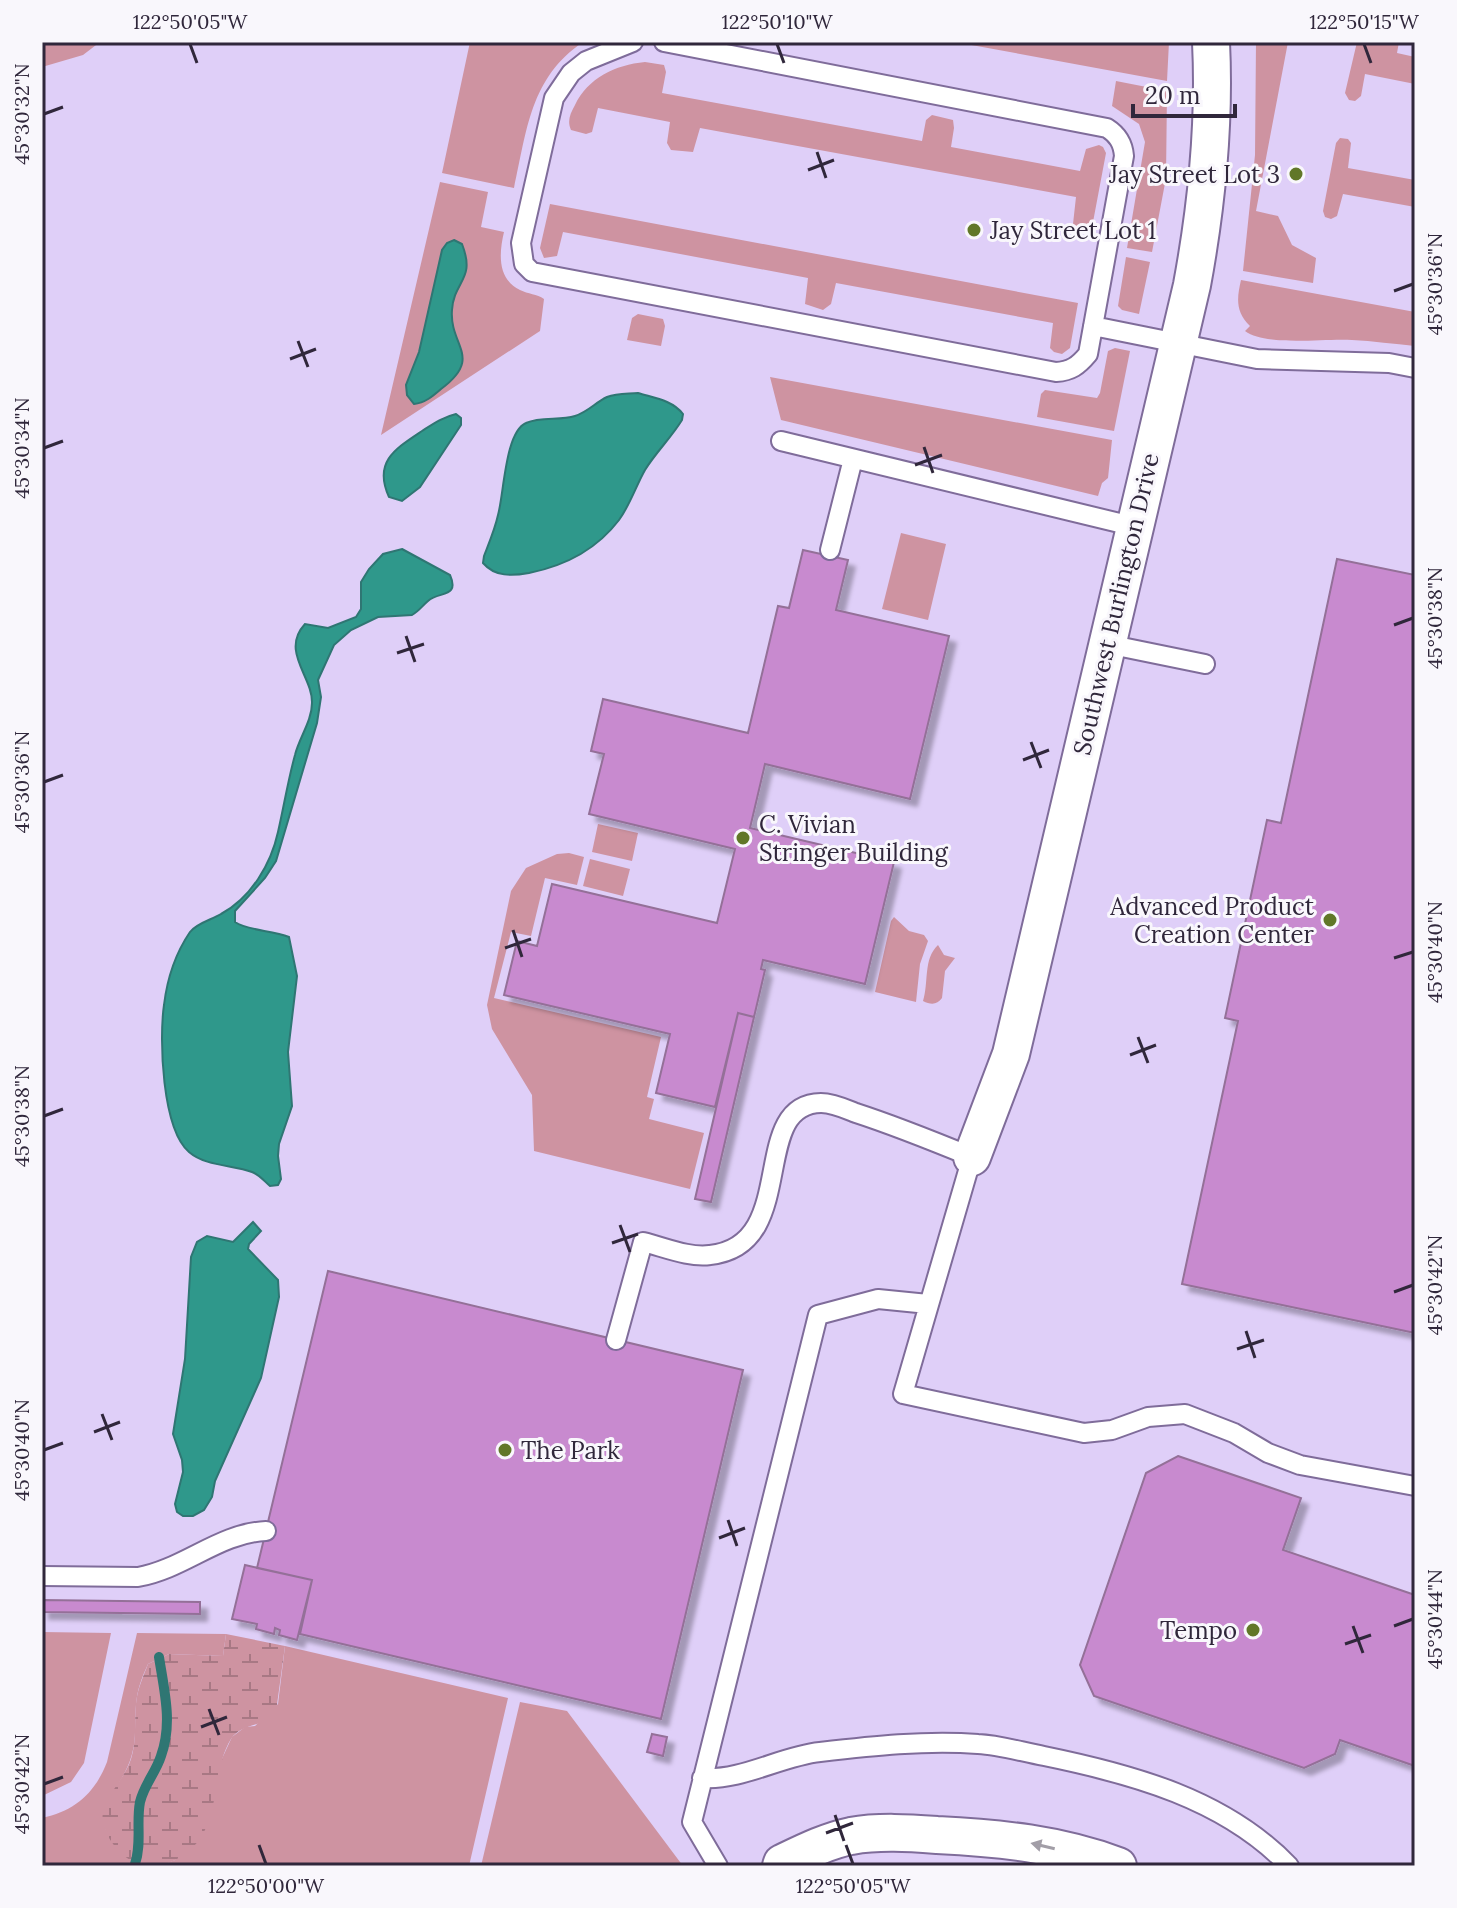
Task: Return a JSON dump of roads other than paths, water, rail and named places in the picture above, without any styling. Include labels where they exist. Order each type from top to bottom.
[{"type":"street","name":"Southwest Burlington Drive","points":[[972,1157],[1011,1054],[1194,276],[1207,198],[1212,126],[1211,42]]},
{"type":"street","points":[[781,1866],[819,1846],[852,1836],[906,1833],[1013,1839],[1097,1858],[1118,1866]]},
{"type":"lane","points":[[633,42],[586,61],[571,73],[554,98],[521,243],[524,264],[532,272],[1056,372],[1075,368],[1088,354],[1124,156],[1115,133],[1107,128],[664,42]]},
{"type":"lane","points":[[1093,326],[1257,359],[1389,363],[1415,368]]},
{"type":"lane","points":[[781,441],[1136,527]]},
{"type":"lane","points":[[830,550],[853,459]]},
{"type":"lane","points":[[1107,644],[1205,664]]},
{"type":"lane","points":[[616,1340],[643,1242],[707,1256],[729,1252],[745,1242],[765,1210],[784,1125],[794,1111],[808,1104],[824,1103],[889,1124],[972,1157],[903,1394],[1084,1433],[1112,1430],[1148,1417],[1185,1414],[1234,1433],[1268,1453],[1300,1465],[1415,1486]]},
{"type":"lane","points":[[718,1866],[692,1822],[818,1315],[878,1299],[928,1304]]},
{"type":"lane","points":[[42,1576],[152,1575],[177,1566],[235,1536],[266,1531]]},
{"type":"lane","points":[[702,1778],[732,1776],[800,1754],[894,1743],[980,1744],[1133,1776],[1211,1807],[1272,1848],[1289,1866]]},
{"type":"waterway","points":[[135,1864],[140,1802],[165,1744],[166,1706],[159,1657]]},
{"type":"place","name":"Jay Street Lot 3","points":[[1296,174]]},
{"type":"place","name":"Jay Street Lot 1","points":[[974,230]]},
{"type":"place","name":"C. Vivian Stringer Building","points":[[743,838]]},
{"type":"place","name":"Advanced Product Creation Center","points":[[1330,920]]},
{"type":"place","name":"The Park","points":[[505,1450]]},
{"type":"place","name":"Tempo","points":[[1253,1630]]}]
